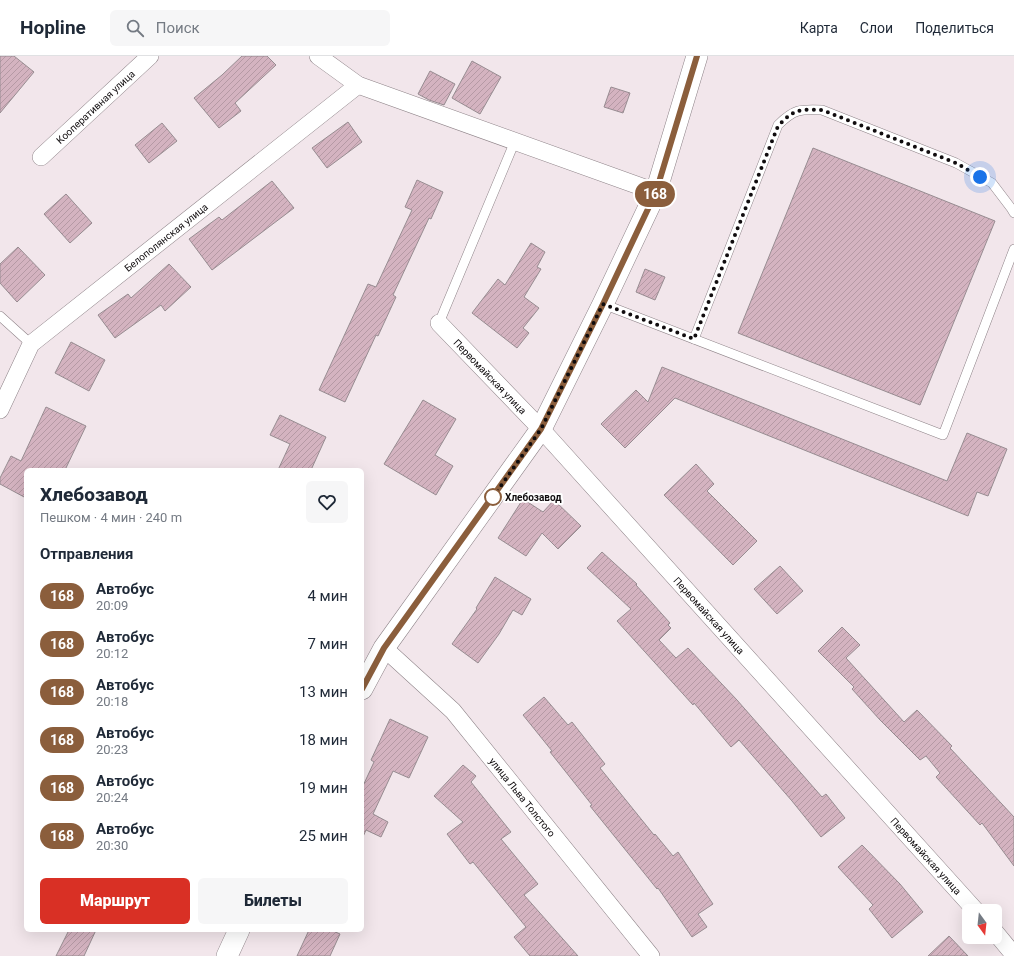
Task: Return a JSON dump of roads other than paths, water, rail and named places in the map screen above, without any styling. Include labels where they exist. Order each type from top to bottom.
[{"type":"street","name":"Кооперативная улица","points":[[41,157],[150,56]]},
{"type":"street","points":[[318,56],[358,85],[656,192]]},
{"type":"street","points":[[364,685],[384,648],[541,429],[603,304],[656,192],[697,56]]},
{"type":"street","name":"Белополянская улица","points":[[0,410],[31,344],[358,85]]},
{"type":"street","name":"Первомайская улица","points":[[439,323],[541,429],[970,904]]},
{"type":"street","name":"улица Льва Толстого","points":[[384,648],[453,711],[651,956]]},
{"type":"street","points":[[227,956],[238,932]]},
{"type":"street","points":[[1002,940],[1014,955]]},
{"type":"lane","points":[[694,339],[778,126],[786,116],[796,111],[822,110],[956,163],[992,183],[1012,208],[1014,213]]},
{"type":"lane","points":[[439,323],[515,141]]},
{"type":"lane","points":[[603,304],[943,435],[1014,249]]},
{"type":"lane","points":[[0,316],[31,344]]},
{"type":"place","name":"Хлебозавод","points":[[493,497]]}]
